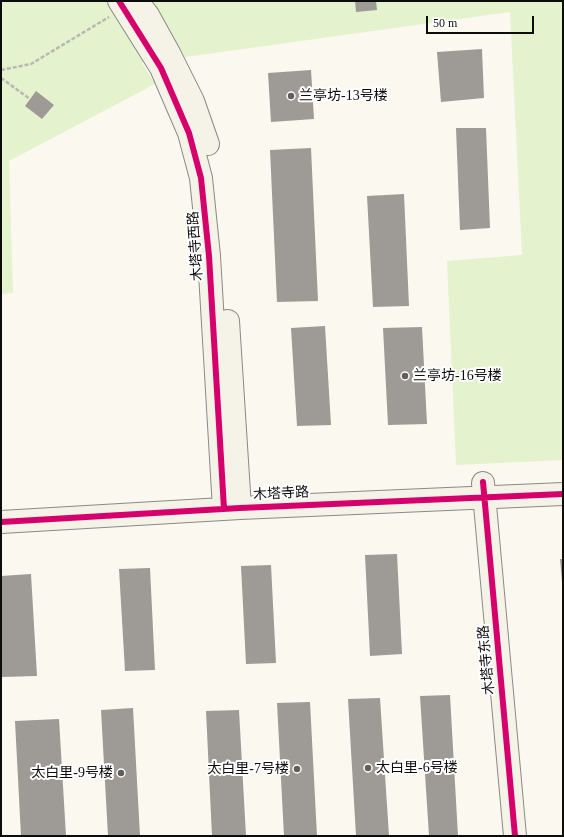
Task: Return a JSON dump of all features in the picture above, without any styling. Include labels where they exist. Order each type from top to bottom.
[{"type":"street","name":"木塔寺西路","points":[[126,3],[148,15],[169,52],[194,101],[210,154],[221,226],[232,501]]},
{"type":"street","name":"木塔寺路","points":[[1,507],[232,501],[476,490],[563,480]]},
{"type":"street","name":"木塔寺路","points":[[476,490],[563,494]]},
{"type":"street","name":"木塔寺东路","points":[[476,490],[500,836]]},
{"type":"street","name":"木塔寺东路","points":[[476,490],[514,836]]},
{"type":"street","name":"木塔寺路","points":[[1,522],[232,501]]},
{"type":"path","points":[[1,70],[31,64],[126,3]]},
{"type":"path","points":[[1,78],[30,99]]},
{"type":"green space","points":[[1,1],[563,1],[563,460],[456,465],[447,261],[522,255],[510,12],[142,63],[155,84],[9,161],[13,293],[1,294]]},
{"type":"building","points":[[355,1],[376,1],[377,10],[356,12]]},
{"type":"building","points":[[482,49],[484,98],[441,102],[437,52]]},
{"type":"building","name":"兰亭坊-13号楼","points":[[311,70],[314,119],[271,122],[268,73]]},
{"type":"building","points":[[36,91],[54,105],[42,119],[25,106]]},
{"type":"building","points":[[456,128],[486,128],[490,228],[460,230]]},
{"type":"building","points":[[311,148],[318,301],[277,302],[270,150]]},
{"type":"building","points":[[404,194],[409,306],[373,307],[367,196]]},
{"type":"building","points":[[325,326],[331,425],[297,426],[291,328]]},
{"type":"building","name":"兰亭坊-16号楼","points":[[422,327],[427,424],[388,425],[383,328]]},
{"type":"building","points":[[397,554],[402,654],[370,656],[365,555]]},
{"type":"building","points":[[560,559],[563,559],[563,582],[562,582]]},
{"type":"building","points":[[271,565],[276,663],[246,664],[241,566]]},
{"type":"building","points":[[150,568],[155,670],[125,671],[119,569]]},
{"type":"building","points":[[31,574],[37,676],[2,677],[1,576]]},
{"type":"building","points":[[450,695],[458,836],[429,836],[420,696]]},
{"type":"building","name":"太白里-6号楼","points":[[380,698],[389,836],[356,836],[348,699]]},
{"type":"building","name":"太白里-7号楼","points":[[310,702],[317,836],[284,836],[277,703]]},
{"type":"building","name":"太白里-9号楼","points":[[133,708],[140,836],[108,836],[101,710]]},
{"type":"building","points":[[239,710],[246,836],[212,836],[206,711]]},
{"type":"building","points":[[59,719],[66,836],[21,836],[15,721]]},
{"type":"cycle path","points":[[119,1],[161,68],[189,133],[201,178],[209,256],[224,509]]},
{"type":"cycle path","points":[[483,482],[515,836]]},
{"type":"cycle path","points":[[1,522],[240,508],[563,494]]},
{"type":"place","name":"兰亭坊-13号楼","points":[[291,96]]},
{"type":"place","name":"兰亭坊-16号楼","points":[[405,376]]},
{"type":"place","name":"太白里-6号楼","points":[[368,768]]},
{"type":"place","name":"太白里-7号楼","points":[[297,769]]},
{"type":"place","name":"太白里-9号楼","points":[[121,773]]}]
